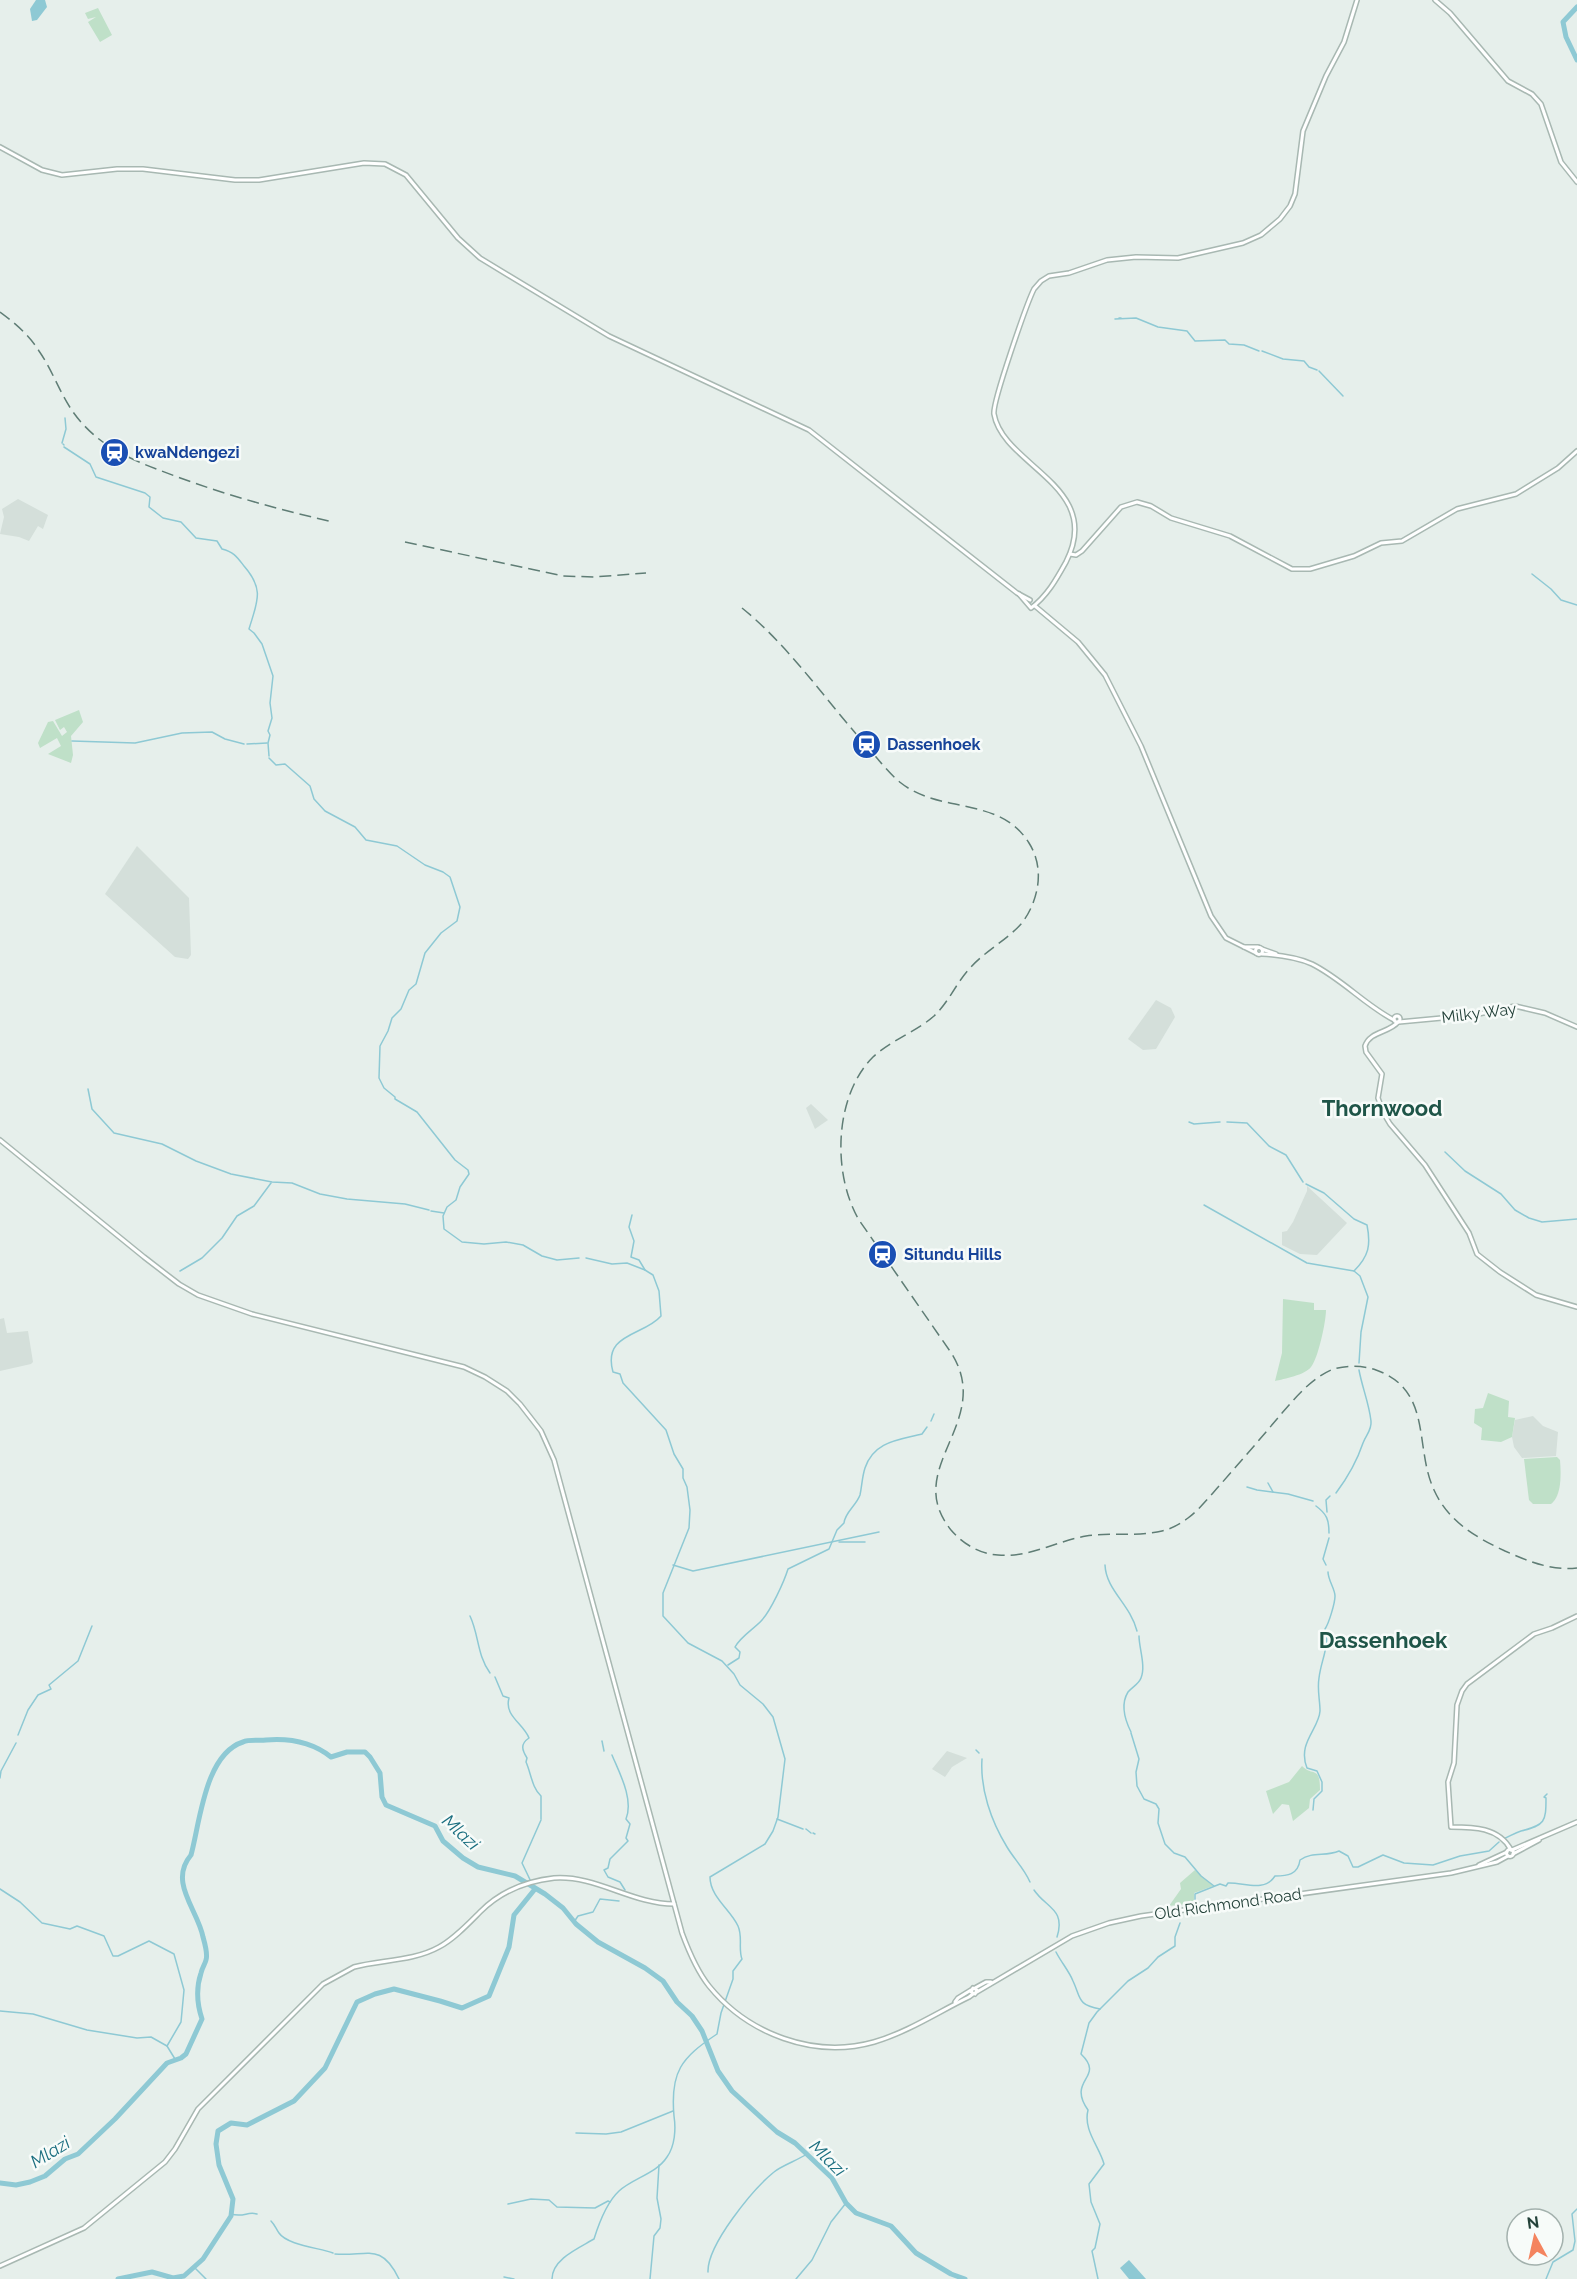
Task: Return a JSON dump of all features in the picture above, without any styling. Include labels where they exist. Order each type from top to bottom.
[{"type":"street","points":[[1030,602],[1029,607],[1034,606],[1054,585],[1070,554],[1074,531],[1073,521],[1065,500],[1050,480],[1010,442],[994,413],[997,392],[1035,289],[1041,280],[1049,276],[1069,273],[1107,260],[1136,257],[1178,258],[1243,243],[1261,235],[1280,219],[1290,206],[1295,194],[1303,131],[1326,76],[1344,42],[1357,0]]},
{"type":"street","points":[[1435,0],[1450,13],[1508,81],[1532,94],[1541,104],[1560,162],[1577,182]]},
{"type":"street","points":[[0,147],[42,170],[62,175],[117,169],[142,169],[235,180],[259,180],[364,163],[378,163],[396,168],[417,188],[464,244],[480,258],[609,336],[809,430],[1030,602],[1090,654],[1116,694],[1141,746],[1198,886],[1219,929],[1226,938],[1243,947],[1256,953],[1259,948]]},
{"type":"street","points":[[1070,554],[1076,555],[1082,551],[1121,507],[1137,502],[1151,506],[1171,518],[1230,536],[1292,568],[1310,569],[1354,556],[1379,544],[1402,541],[1457,508],[1516,494],[1558,468],[1577,451]]},
{"type":"street","points":[[1030,602],[1041,598]]},
{"type":"street","name":"Milky Way","points":[[1243,947],[1259,948],[1280,956]]},
{"type":"street","points":[[1259,948],[1262,954]]},
{"type":"street","name":"Milky Way","points":[[1256,953],[1306,962],[1380,1012],[1397,1020],[1474,1015],[1521,1007],[1545,1013],[1577,1027]]},
{"type":"street","points":[[1397,1020],[1392,1028],[1369,1038],[1365,1046],[1366,1052],[1381,1071],[1378,1098],[1390,1124],[1425,1165],[1469,1233],[1472,1245],[1480,1258],[1536,1295],[1577,1307]]},
{"type":"street","name":"Old Richmond Road","points":[[0,1140],[144,1257],[179,1284],[198,1294],[252,1314],[464,1367],[497,1384],[520,1404],[541,1431],[554,1460],[682,1933],[693,1961],[710,1987],[739,2015],[757,2027],[781,2038],[820,2047],[857,2046],[892,2036],[955,2002],[969,1997],[986,1982],[991,1982],[1072,1936],[1124,1919],[1451,1873],[1497,1862],[1510,1852],[1577,1822]]},
{"type":"street","points":[[1510,1852],[1506,1844],[1491,1832],[1481,1828],[1450,1827],[1448,1782],[1454,1763],[1458,1700],[1467,1684],[1534,1634],[1577,1616]]},
{"type":"street","points":[[0,2266],[84,2228],[165,2162],[198,2109],[327,1982],[354,1967],[435,1949],[446,1943],[498,1898],[531,1882],[564,1878],[599,1884],[658,1903],[674,1904]]},
{"type":"shaded area","points":[[18,499],[48,515],[43,529],[38,526],[29,541],[0,534],[4,517],[2,509]]},
{"type":"shaded area","points":[[137,846],[189,898],[191,955],[188,959],[175,957],[105,894]]},
{"type":"shaded area","points":[[1156,1000],[1171,1008],[1175,1017],[1156,1049],[1143,1050],[1128,1039]]},
{"type":"shaded area","points":[[811,1104],[828,1120],[815,1129],[806,1108]]},
{"type":"shaded area","points":[[1307,1186],[1347,1223],[1317,1255],[1300,1254],[1282,1245],[1282,1232],[1287,1231],[1293,1222],[1307,1191]]},
{"type":"shaded area","points":[[4,1318],[7,1333],[28,1331],[33,1362],[31,1364],[0,1371],[0,1319]]},
{"type":"shaded area","points":[[1533,1416],[1543,1426],[1558,1432],[1556,1456],[1522,1458],[1514,1447],[1512,1437],[1515,1420]]},
{"type":"shaded area","points":[[947,1751],[967,1758],[952,1767],[945,1777],[932,1769]]},
{"type":"green space","points":[[98,8],[112,35],[100,42],[88,22],[96,17],[88,19],[85,13]]},
{"type":"green space","points":[[79,710],[83,722],[71,736],[73,755],[71,763],[48,754],[61,746],[57,738],[40,748],[38,743],[48,722],[53,721],[62,736],[67,732],[64,727],[60,730],[55,720]]},
{"type":"green space","points":[[1283,1299],[1314,1303],[1314,1310],[1326,1310],[1326,1316],[1319,1349],[1311,1367],[1289,1378],[1275,1381],[1282,1353]]},
{"type":"green space","points":[[1488,1393],[1509,1401],[1508,1417],[1515,1418],[1512,1437],[1501,1442],[1481,1440],[1482,1428],[1474,1423],[1475,1409],[1483,1408]]},
{"type":"green space","points":[[1557,1457],[1560,1460],[1561,1471],[1555,1500],[1551,1504],[1533,1504],[1529,1500],[1524,1459]]},
{"type":"green space","points":[[1302,1766],[1317,1774],[1320,1790],[1310,1799],[1309,1808],[1293,1821],[1289,1805],[1282,1804],[1273,1814],[1266,1791],[1289,1782]]},
{"type":"green space","points":[[1195,1870],[1213,1886],[1194,1893],[1194,1903],[1169,1906],[1181,1889],[1180,1883]]},
{"type":"water","points":[[36,0],[45,0],[47,7],[37,20],[32,21],[30,9]]},
{"type":"water","points":[[1129,2260],[1146,2279],[1129,2279],[1120,2268]]},
{"type":"waterway","points":[[1577,7],[1563,22],[1566,37],[1577,60]]},
{"type":"waterway","points":[[1115,319],[1136,318],[1158,327],[1187,331],[1195,341],[1225,340],[1229,344],[1244,345],[1259,351]]},
{"type":"waterway","points":[[1262,351],[1283,359],[1304,361],[1309,367],[1317,370]]},
{"type":"waterway","points":[[1319,371],[1343,396]]},
{"type":"waterway","points":[[62,443],[66,429],[65,418]]},
{"type":"waterway","points":[[64,447],[90,464],[96,477],[145,493],[150,497],[149,507],[163,518],[181,522],[196,538],[217,541],[222,549],[237,557],[251,574],[257,589],[257,596],[249,629],[262,644],[273,676],[270,703],[272,718],[268,731],[270,735],[269,756]]},
{"type":"waterway","points":[[1532,574],[1561,600],[1577,605]]},
{"type":"waterway","points":[[72,741],[135,743],[182,733],[212,732],[225,739],[244,744]]},
{"type":"waterway","points":[[247,744],[267,743]]},
{"type":"waterway","points":[[269,758],[276,765],[285,764],[310,786],[314,799],[325,811],[355,827],[366,840],[397,846],[425,865],[450,877],[460,907],[457,921],[441,933],[425,953],[416,984],[409,990],[401,1009],[392,1018],[380,1046],[379,1078],[384,1088],[395,1099],[417,1112],[455,1160],[468,1170],[469,1174],[460,1187],[456,1200],[447,1207],[443,1216],[444,1229],[462,1242],[484,1244],[506,1242],[523,1245],[542,1256],[557,1260],[579,1258]]},
{"type":"waterway","points":[[88,1089],[92,1109],[114,1133],[162,1144],[196,1161],[231,1174],[272,1182],[292,1183],[320,1194],[347,1199],[405,1204],[429,1210]]},
{"type":"waterway","points":[[1189,1122],[1194,1124],[1220,1122]]},
{"type":"waterway","points":[[1227,1122],[1247,1123],[1269,1146],[1286,1155],[1303,1182]]},
{"type":"waterway","points":[[1445,1152],[1465,1171],[1501,1194],[1515,1210],[1529,1218],[1542,1222],[1577,1219]]},
{"type":"waterway","points":[[180,1271],[202,1258],[222,1238],[237,1216],[254,1206],[271,1183]]},
{"type":"waterway","points":[[1306,1184],[1324,1193],[1354,1219],[1367,1225],[1368,1250],[1354,1271]]},
{"type":"waterway","points":[[1204,1205],[1307,1263],[1354,1271],[1360,1276],[1368,1297],[1361,1332],[1359,1363]]},
{"type":"waterway","points":[[431,1211],[444,1213]]},
{"type":"waterway","points":[[552,2279],[553,2272],[561,2260],[594,2239],[598,2226],[614,2196],[657,2168],[670,2153],[675,2132],[673,2101],[676,2077],[687,2059],[717,2034],[721,2013],[733,1979],[733,1971],[742,1959],[738,1926],[713,1891],[710,1877],[765,1844],[778,1817],[785,1759],[773,1717],[763,1704],[740,1685],[722,1661],[688,1643],[663,1616],[663,1593],[689,1528],[690,1510],[683,1469],[674,1454],[666,1430],[623,1383],[620,1374],[613,1372],[611,1359],[613,1350],[619,1342],[654,1323],[661,1316],[659,1291],[653,1275],[645,1270],[639,1260],[631,1257],[634,1241],[629,1227],[632,1215]]},
{"type":"waterway","points":[[586,1258],[612,1264],[627,1263],[645,1270]]},
{"type":"waterway","points":[[1336,1493],[1352,1469],[1371,1427],[1359,1370]]},
{"type":"waterway","points":[[931,1421],[934,1414]]},
{"type":"waterway","points":[[728,1665],[739,1658],[740,1652],[735,1647],[769,1610],[788,1569],[829,1549],[837,1530],[844,1523],[860,1495],[865,1468],[874,1452],[888,1443],[922,1434],[927,1427]]},
{"type":"waterway","points":[[1268,1483],[1273,1492]]},
{"type":"waterway","points":[[1247,1487],[1313,1501]]},
{"type":"waterway","points":[[1327,1512],[1326,1500],[1330,1496]]},
{"type":"waterway","points":[[1316,1506],[1327,1518],[1329,1533]]},
{"type":"waterway","points":[[673,1565],[693,1571],[879,1532]]},
{"type":"waterway","points":[[1326,1565],[1323,1559],[1329,1538]]},
{"type":"waterway","points":[[839,1542],[865,1542]]},
{"type":"waterway","points":[[1105,1565],[1109,1582],[1134,1621],[1137,1631]]},
{"type":"waterway","points":[[1313,1810],[1314,1799],[1322,1791],[1322,1782],[1317,1771],[1307,1768],[1305,1751],[1306,1744],[1319,1718],[1318,1682],[1326,1647],[1325,1629],[1335,1599],[1328,1572]]},
{"type":"waterway","points":[[470,1616],[483,1659],[490,1673]]},
{"type":"waterway","points":[[18,1735],[28,1710],[38,1695],[51,1689],[49,1685],[78,1661],[92,1626]]},
{"type":"waterway","points":[[1131,1732],[1125,1717],[1124,1702],[1128,1692],[1141,1678],[1143,1663],[1139,1636]]},
{"type":"waterway","points":[[495,1677],[503,1696],[509,1698],[509,1710],[529,1738],[524,1743],[523,1750],[534,1785],[541,1796],[541,1819]]},
{"type":"waterway","points":[[1131,1733],[1139,1759],[1136,1772],[1137,1786],[1144,1799],[1156,1804],[1159,1809],[1158,1823],[1165,1844],[1174,1853],[1185,1857],[1201,1876],[1214,1886]]},
{"type":"waterway","name":"Mlazi","points":[[0,2183],[16,2185],[30,2182],[45,2176],[65,2159],[78,2154],[115,2119],[167,2063],[186,2054],[202,2019],[198,1990],[207,1955],[200,1927],[186,1896],[182,1875],[191,1855],[206,1791],[212,1774],[230,1749],[248,1741],[292,1741],[316,1748],[331,1757],[347,1752],[365,1752],[380,1773],[382,1797],[386,1805],[435,1826],[443,1841],[478,1867],[515,1876],[545,1894],[598,1942],[645,1968],[663,1981],[677,2002],[692,2016],[702,2031],[718,2071],[732,2091],[777,2132],[795,2143],[832,2178],[846,2203],[856,2213],[891,2226],[916,2253],[951,2274],[965,2279]]},
{"type":"waterway","points":[[602,1741],[604,1751]]},
{"type":"waterway","points":[[0,1778],[1,1771],[16,1743]]},
{"type":"waterway","points":[[976,1750],[979,1753]]},
{"type":"waterway","points":[[612,1755],[627,1794],[626,1819],[630,1824],[626,1838],[628,1841],[610,1859],[608,1868],[604,1870],[608,1877],[620,1882],[625,1890]]},
{"type":"waterway","points":[[982,1759],[983,1782],[992,1816],[1007,1847],[1030,1882]]},
{"type":"waterway","points":[[1503,1839],[1535,1827],[1542,1821],[1546,1806],[1544,1797],[1547,1794]]},
{"type":"waterway","points":[[777,1819],[803,1829]]},
{"type":"waterway","points":[[534,1888],[522,1863],[541,1820]]},
{"type":"waterway","points":[[806,1829],[811,1833]]},
{"type":"waterway","points":[[1195,1903],[1195,1894],[1220,1884],[1226,1886],[1228,1883],[1259,1885],[1265,1884],[1275,1876],[1291,1874],[1297,1869],[1300,1860],[1305,1857],[1339,1851],[1348,1856],[1353,1867],[1358,1867],[1383,1855],[1404,1863],[1433,1865],[1460,1856],[1489,1851],[1499,1842]]},
{"type":"waterway","points":[[0,1889],[20,1902],[42,1923],[70,1929],[77,1926],[104,1936],[113,1956],[118,1956],[149,1941],[174,1954],[184,1990],[181,2022],[167,2046]]},
{"type":"waterway","points":[[118,2279],[152,2272],[173,2278],[184,2276],[203,2259],[231,2216],[233,2199],[219,2165],[216,2144],[218,2131],[231,2123],[247,2125],[294,2101],[325,2068],[357,2002],[394,1989],[462,2008],[489,1996],[509,1947],[514,1915],[535,1889]]},
{"type":"waterway","points":[[1034,1890],[1057,1915],[1059,1920],[1057,1937]]},
{"type":"waterway","points":[[574,1922],[578,1916],[593,1912],[600,1899],[619,1901]]},
{"type":"waterway","points":[[1098,2279],[1092,2251],[1095,2248],[1100,2224],[1091,2202],[1089,2184],[1104,2164],[1090,2131],[1088,2110],[1082,2100],[1081,2092],[1090,2069],[1088,2062],[1081,2054],[1089,2023],[1097,2012],[1128,1981],[1175,1946],[1175,1937],[1180,1923]]},
{"type":"waterway","points":[[1056,1952],[1083,2003],[1100,2009]]},
{"type":"waterway","points":[[0,2011],[33,2014],[87,2030],[137,2038],[151,2037],[167,2046],[175,2059]]},
{"type":"waterway","points":[[576,2133],[621,2132],[673,2111]]},
{"type":"waterway","points":[[708,2272],[715,2247],[744,2204],[774,2172],[807,2154]]},
{"type":"waterway","points":[[650,2279],[654,2236],[660,2228],[661,2219],[657,2198],[659,2165]]},
{"type":"waterway","points":[[508,2204],[531,2199],[549,2200],[557,2207],[595,2208],[610,2202]]},
{"type":"waterway","points":[[796,2279],[812,2260],[831,2222],[846,2203]]},
{"type":"waterway","points":[[1546,2279],[1553,2262],[1573,2250],[1575,2241],[1572,2214],[1577,2209]]},
{"type":"waterway","points":[[231,2214],[257,2214]]},
{"type":"waterway","points":[[271,2221],[283,2237],[304,2246],[333,2253]]},
{"type":"waterway","points":[[335,2254],[372,2253],[379,2255],[386,2259],[399,2279]]},
{"type":"waterway","points":[[194,2267],[206,2279]]},
{"type":"waterway","points":[[504,2277],[514,2279]]},
{"type":"railway","points":[[0,312],[35,345],[74,414],[101,441],[112,448],[149,466],[213,489],[329,521]]},
{"type":"railway","points":[[405,542],[563,576],[594,577],[646,573]]},
{"type":"railway","points":[[742,608],[791,655],[896,779],[917,793],[933,799],[1002,818],[1017,828],[1029,843],[1037,863],[1036,894],[1022,923],[970,968],[934,1016],[873,1057],[860,1073],[851,1092],[844,1114],[841,1136],[844,1181],[859,1220],[952,1354],[962,1379],[963,1402],[957,1424],[940,1465],[936,1486],[938,1507],[951,1530],[966,1544],[978,1550],[991,1554],[1009,1555],[1032,1552],[1086,1536],[1143,1534],[1169,1529],[1201,1507],[1310,1383],[1331,1370],[1359,1366],[1371,1368],[1394,1379],[1406,1391],[1419,1421],[1428,1473],[1434,1490],[1455,1519],[1483,1540],[1522,1558],[1549,1567],[1577,1568]]},
{"type":"place","name":"kwaNdengezi","points":[[114,452]]},
{"type":"place","name":"Dassenhoek","points":[[866,744]]},
{"type":"place","name":"Situndu Hills","points":[[883,1254]]},
{"type":"district","name":"Thornwood","points":[[1382,1108]]},
{"type":"district","name":"Dassenhoek","points":[[1383,1640]]}]
